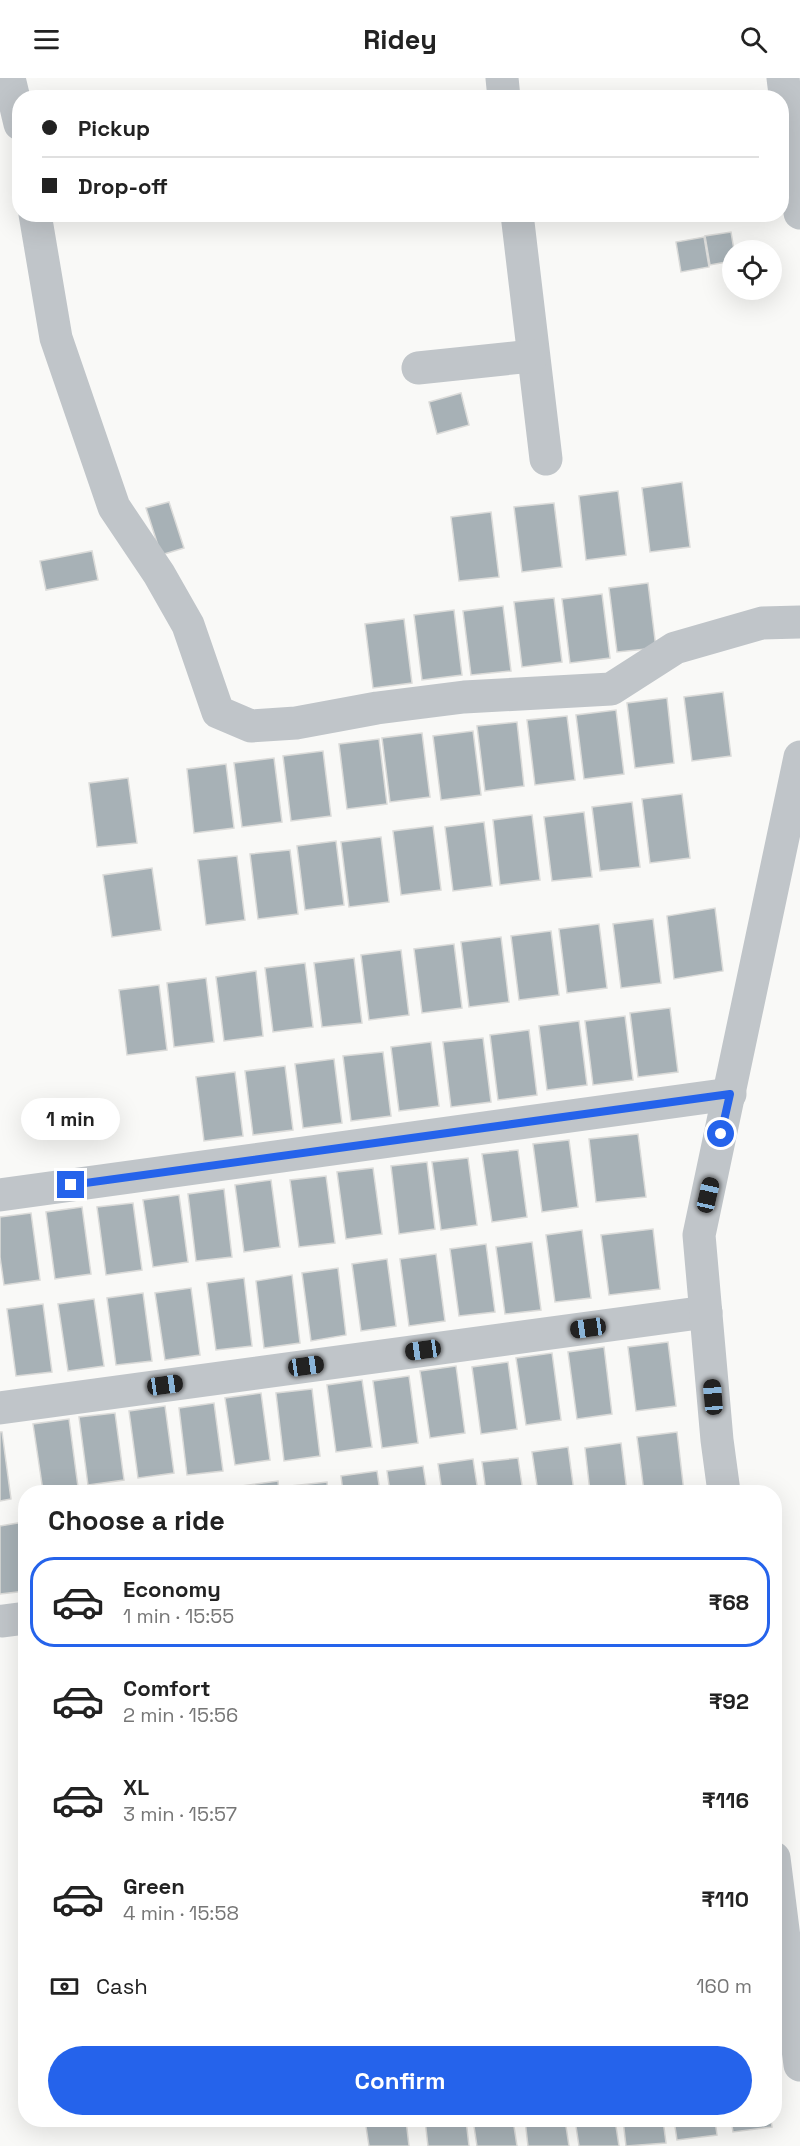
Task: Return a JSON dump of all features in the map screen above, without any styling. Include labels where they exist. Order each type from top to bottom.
[{"type":"street","points":[[789,126],[800,213]]},
{"type":"street","points":[[36,222],[56,338],[114,507],[159,574],[188,625],[218,712],[251,726],[296,723],[377,708],[464,697],[611,689],[675,648],[762,623],[800,622]]},
{"type":"street","points":[[518,222],[546,459]]},
{"type":"street","points":[[418,368],[532,356]]},
{"type":"street","points":[[723,1485],[699,1235],[800,757]]},
{"type":"street","points":[[0,1195],[730,1094]]},
{"type":"street","points":[[0,1408],[706,1312]]},
{"type":"street","points":[[782,1960],[800,2065]]},
{"type":"building","points":[[731,232],[732,240],[722,240],[722,263],[710,265],[705,236]]},
{"type":"building","points":[[704,237],[709,267],[681,272],[676,242]]},
{"type":"building","points":[[461,393],[469,425],[437,434],[429,402]]},
{"type":"building","points":[[682,482],[690,547],[650,552],[642,488]]},
{"type":"building","points":[[618,491],[626,555],[586,560],[579,496]]},
{"type":"building","points":[[169,502],[184,548],[161,555],[146,508]]},
{"type":"building","points":[[554,503],[562,567],[522,572],[514,507]]},
{"type":"building","points":[[491,512],[499,577],[459,581],[451,517]]},
{"type":"building","points":[[92,551],[98,580],[46,590],[40,561]]},
{"type":"building","points":[[648,583],[656,648],[617,652],[609,588]]},
{"type":"building","points":[[602,594],[610,658],[570,663],[562,599]]},
{"type":"building","points":[[554,598],[562,662],[522,667],[514,602]]},
{"type":"building","points":[[503,606],[511,671],[471,675],[463,611]]},
{"type":"building","points":[[454,610],[462,675],[422,680],[414,615]]},
{"type":"building","points":[[404,619],[412,683],[373,688],[365,624]]},
{"type":"building","points":[[723,692],[731,756],[692,761],[684,697]]},
{"type":"building","points":[[667,698],[674,763],[635,768],[627,703]]},
{"type":"building","points":[[616,710],[624,774],[584,779],[576,715]]},
{"type":"building","points":[[567,716],[575,780],[535,785],[527,720]]},
{"type":"building","points":[[517,722],[524,786],[485,791],[477,726]]},
{"type":"building","points":[[473,731],[481,795],[441,800],[433,736]]},
{"type":"building","points":[[422,733],[430,797],[390,802],[382,738]]},
{"type":"building","points":[[379,739],[387,804],[347,809],[339,744]]},
{"type":"building","points":[[323,751],[331,816],[291,821],[283,756]]},
{"type":"building","points":[[274,758],[282,822],[242,827],[234,763]]},
{"type":"building","points":[[226,764],[234,828],[194,833],[187,769]]},
{"type":"building","points":[[128,778],[137,843],[97,847],[89,783]]},
{"type":"building","points":[[682,794],[690,858],[650,863],[642,799]]},
{"type":"building","points":[[632,802],[640,867],[600,871],[592,807]]},
{"type":"building","points":[[584,812],[592,877],[552,881],[544,817]]},
{"type":"building","points":[[532,815],[540,880],[500,885],[493,820]]},
{"type":"building","points":[[484,822],[492,886],[453,891],[445,827]]},
{"type":"building","points":[[433,826],[441,890],[401,895],[393,831]]},
{"type":"building","points":[[381,837],[389,902],[349,907],[341,842]]},
{"type":"building","points":[[336,841],[344,905],[305,910],[297,846]]},
{"type":"building","points":[[290,850],[298,914],[258,919],[250,854]]},
{"type":"building","points":[[237,856],[245,920],[206,925],[198,860]]},
{"type":"building","points":[[152,868],[161,930],[112,937],[103,875]]},
{"type":"building","points":[[715,908],[723,971],[674,979],[667,916]]},
{"type":"building","points":[[653,919],[661,983],[621,988],[613,924]]},
{"type":"building","points":[[599,924],[607,988],[567,993],[559,929]]},
{"type":"building","points":[[551,931],[559,995],[519,1000],[511,936]]},
{"type":"building","points":[[501,937],[509,1002],[469,1007],[461,942]]},
{"type":"building","points":[[454,944],[462,1008],[422,1013],[414,949]]},
{"type":"building","points":[[401,950],[409,1015],[369,1020],[361,955]]},
{"type":"building","points":[[354,958],[362,1023],[322,1027],[314,963]]},
{"type":"building","points":[[305,963],[313,1027],[273,1032],[265,968]]},
{"type":"building","points":[[256,971],[263,1036],[224,1041],[216,977]]},
{"type":"building","points":[[206,978],[214,1042],[174,1047],[167,983]]},
{"type":"building","points":[[159,985],[167,1050],[127,1055],[119,990]]},
{"type":"building","points":[[670,1008],[678,1072],[638,1077],[630,1013]]},
{"type":"building","points":[[625,1016],[633,1080],[593,1085],[585,1021]]},
{"type":"building","points":[[579,1021],[587,1085],[547,1090],[539,1026]]},
{"type":"building","points":[[529,1030],[537,1095],[498,1100],[490,1035]]},
{"type":"building","points":[[483,1038],[491,1102],[451,1107],[443,1042]]},
{"type":"building","points":[[431,1042],[439,1106],[399,1111],[391,1047]]},
{"type":"building","points":[[383,1052],[391,1116],[351,1121],[343,1056]]},
{"type":"building","points":[[334,1059],[342,1123],[303,1128],[295,1064]]},
{"type":"building","points":[[285,1066],[293,1130],[253,1135],[245,1071]]},
{"type":"building","points":[[235,1072],[243,1136],[204,1141],[196,1077]]},
{"type":"building","points":[[638,1134],[646,1197],[596,1202],[589,1139]]},
{"type":"building","points":[[569,1140],[578,1207],[542,1212],[533,1144]]},
{"type":"building","points":[[518,1150],[527,1217],[492,1222],[482,1154]]},
{"type":"building","points":[[468,1158],[477,1225],[441,1230],[432,1162]]},
{"type":"building","points":[[427,1162],[435,1229],[399,1234],[391,1166]]},
{"type":"building","points":[[373,1168],[382,1234],[346,1239],[337,1172]]},
{"type":"building","points":[[326,1176],[335,1243],[299,1247],[290,1180]]},
{"type":"building","points":[[271,1180],[280,1247],[244,1252],[235,1185]]},
{"type":"building","points":[[224,1189],[232,1257],[196,1261],[188,1194]]},
{"type":"building","points":[[179,1195],[188,1262],[153,1267],[143,1200]]},
{"type":"building","points":[[133,1203],[142,1270],[106,1275],[97,1207]]},
{"type":"building","points":[[82,1207],[91,1274],[55,1279],[46,1212]]},
{"type":"building","points":[[31,1213],[40,1280],[4,1285],[0,1257],[0,1217]]},
{"type":"building","points":[[653,1229],[660,1289],[609,1295],[601,1235]]},
{"type":"building","points":[[582,1230],[591,1298],[555,1302],[546,1235]]},
{"type":"building","points":[[532,1242],[541,1310],[505,1314],[496,1247]]},
{"type":"building","points":[[486,1244],[495,1312],[459,1316],[450,1249]]},
{"type":"building","points":[[436,1254],[445,1321],[409,1326],[400,1259]]},
{"type":"building","points":[[387,1259],[396,1326],[361,1331],[352,1264]]},
{"type":"building","points":[[338,1268],[346,1335],[311,1341],[302,1273]]},
{"type":"building","points":[[292,1275],[300,1343],[264,1348],[256,1281]]},
{"type":"building","points":[[244,1278],[252,1346],[216,1350],[207,1283]]},
{"type":"building","points":[[191,1288],[200,1355],[165,1360],[155,1293]]},
{"type":"building","points":[[143,1293],[152,1361],[116,1365],[107,1298]]},
{"type":"building","points":[[94,1299],[104,1366],[68,1371],[58,1304]]},
{"type":"building","points":[[43,1304],[52,1372],[16,1376],[7,1309]]},
{"type":"building","points":[[668,1342],[676,1406],[636,1411],[628,1347]]},
{"type":"building","points":[[604,1347],[612,1414],[577,1419],[568,1352]]},
{"type":"building","points":[[552,1353],[561,1420],[526,1425],[516,1358]]},
{"type":"building","points":[[508,1362],[517,1429],[481,1434],[472,1367]]},
{"type":"building","points":[[456,1366],[465,1433],[430,1438],[420,1371]]},
{"type":"building","points":[[409,1376],[418,1443],[382,1448],[373,1381]]},
{"type":"building","points":[[362,1380],[372,1447],[336,1452],[327,1385]]},
{"type":"building","points":[[312,1389],[320,1456],[284,1461],[276,1393]]},
{"type":"building","points":[[261,1393],[270,1460],[235,1465],[225,1398]]},
{"type":"building","points":[[214,1403],[223,1471],[187,1475],[179,1408]]},
{"type":"building","points":[[165,1406],[174,1473],[138,1478],[129,1411]]},
{"type":"building","points":[[115,1413],[124,1480],[88,1485],[79,1417]]},
{"type":"building","points":[[69,1419],[78,1485],[42,1485],[33,1424]]},
{"type":"building","points":[[0,1432],[2,1432],[11,1499],[0,1501]]},
{"type":"building","points":[[677,1432],[683,1485],[643,1485],[637,1437]]},
{"type":"building","points":[[621,1443],[626,1485],[589,1485],[585,1448]]},
{"type":"building","points":[[568,1447],[573,1485],[537,1485],[532,1452]]},
{"type":"building","points":[[518,1458],[522,1485],[485,1485],[482,1462]]},
{"type":"building","points":[[473,1459],[477,1485],[441,1485],[438,1464]]},
{"type":"building","points":[[423,1466],[426,1485],[389,1485],[387,1471]]},
{"type":"building","points":[[377,1471],[379,1485],[342,1485],[341,1476]]},
{"type":"building","points":[[278,1481],[278,1485],[249,1485]]},
{"type":"building","points":[[327,1482],[327,1485],[300,1485]]},
{"type":"building","points":[[18,1523],[18,1592],[0,1594],[0,1526]]},
{"type":"building","points":[[366,2127],[407,2127],[409,2146],[369,2146]]},
{"type":"building","points":[[426,2127],[467,2127],[469,2146],[428,2146]]},
{"type":"building","points":[[474,2127],[514,2127],[517,2146],[477,2146]]},
{"type":"building","points":[[526,2127],[566,2127],[569,2146],[528,2146]]},
{"type":"building","points":[[576,2127],[616,2127],[619,2146],[579,2146]]},
{"type":"building","points":[[624,2127],[664,2127],[666,2143],[626,2146]]},
{"type":"building","points":[[675,2127],[716,2127],[717,2135],[677,2140]]},
{"type":"building","points":[[732,2127],[772,2127],[733,2132]]},
{"type":"route","points":[[71,1185],[730,1094],[721,1134]]}]
